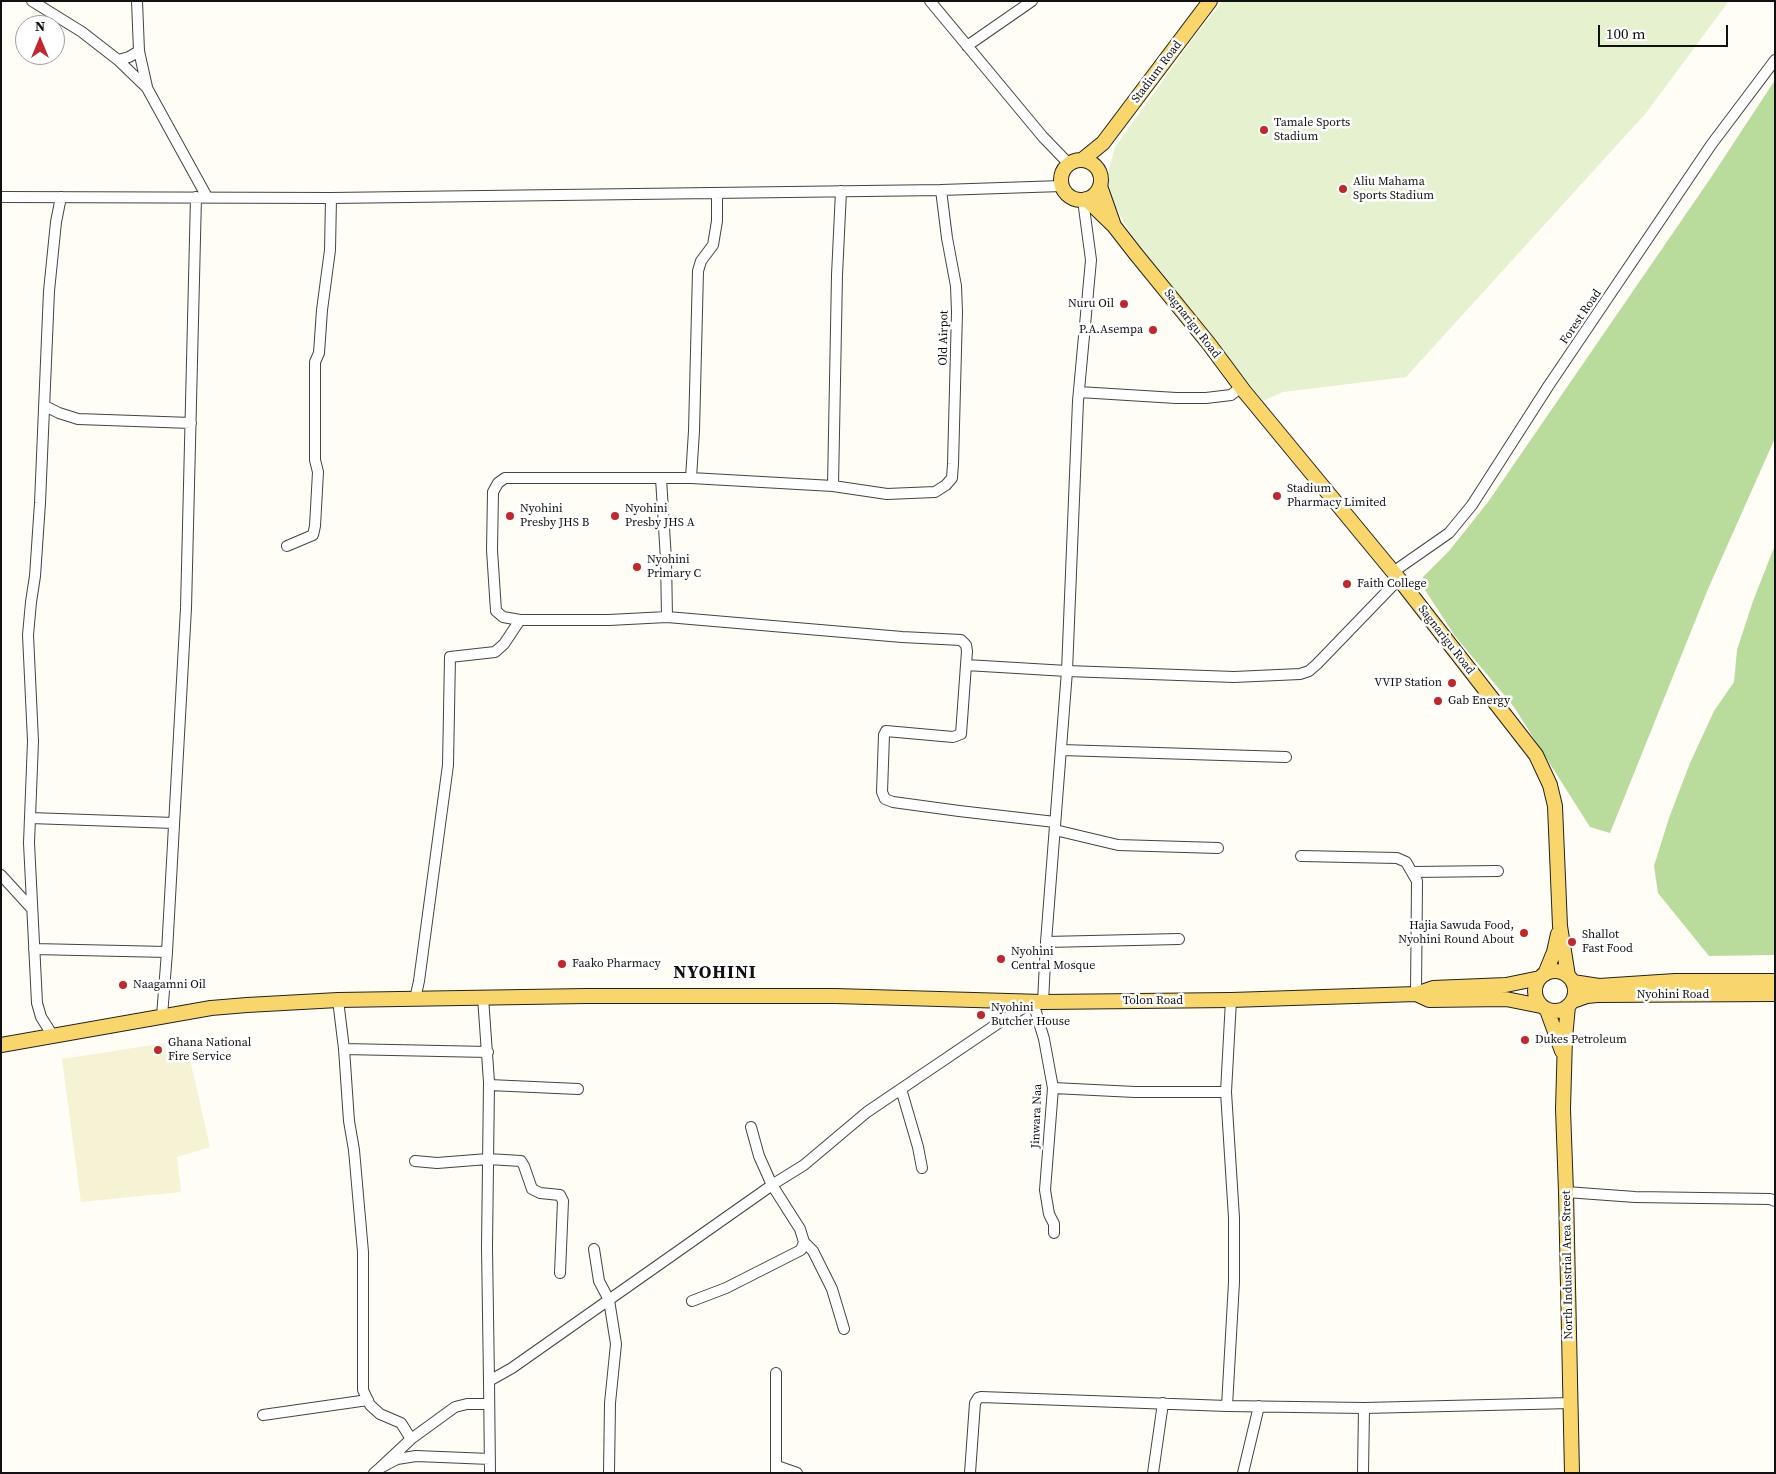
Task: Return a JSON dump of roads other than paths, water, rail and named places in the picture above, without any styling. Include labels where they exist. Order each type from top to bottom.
[{"type":"main road","name":"Stadium Road","points":[[1075,162],[1103,143],[1210,1]]},
{"type":"main road","name":"Stadium Road","points":[[1099,171],[1103,143]]},
{"type":"main road","points":[[1075,162],[1092,163],[1099,171],[1100,186],[1093,195],[1084,199],[1072,198],[1062,186],[1062,175],[1075,162]]},
{"type":"main road","name":"Sagnarigu Road","points":[[1100,186],[1114,226]]},
{"type":"main road","name":"Sagnarigu Road","points":[[1084,199],[1114,226],[1209,344],[1241,387],[1396,575],[1536,755],[1546,773],[1555,806],[1560,926],[1570,979]]},
{"type":"main road","name":"Sagnarigu Road","points":[[1542,976],[1554,952],[1560,926]]},
{"type":"main road","points":[[1557,971],[1570,979],[1575,988],[1570,1003],[1558,1011],[1506,999],[1429,1000],[1416,994],[1433,988],[1506,985],[1557,971]]},
{"type":"main road","points":[[1542,976],[1536,983],[1535,994],[1544,1008]]},
{"type":"main road","name":"Nyohini Road","points":[[1570,979],[1599,986],[1675,982],[1775,981]]},
{"type":"main road","name":"Tolon Road","points":[[1,1045],[162,1016],[247,1005],[338,1000],[586,996],[889,996],[1038,1002],[1231,1000],[1416,994]]},
{"type":"main road","name":"Nyohini Road","points":[[1570,1003],[1587,996],[1597,995],[1775,994]]},
{"type":"main road","name":"North Industrial Area Street","points":[[1570,1003],[1564,1038],[1563,1109],[1572,1473]]},
{"type":"main road","name":"North Industrial Area Street","points":[[1544,1008],[1564,1056]]},
{"type":"street","points":[[32,1],[74,27],[118,60],[147,88],[158,106],[202,197],[191,422],[186,608],[162,1016]]},
{"type":"street","points":[[136,1],[139,52],[147,88]]},
{"type":"street","points":[[967,46],[1032,1]]},
{"type":"street","points":[[935,3],[967,46],[1043,138],[1075,162]]},
{"type":"street","points":[[118,60],[139,52]]},
{"type":"street","name":"Forest Road","points":[[966,666],[1234,677],[1300,674],[1317,664],[1396,575],[1449,532],[1472,506],[1549,385],[1711,145],[1775,60]]},
{"type":"street","points":[[1,197],[331,198],[941,190],[1062,186]]},
{"type":"street","name":"Old Airpot","points":[[833,486],[887,494],[934,492],[946,485],[952,478],[957,304],[956,286],[941,190]]},
{"type":"street","points":[[841,191],[835,324],[833,486],[690,478],[505,478],[498,483],[493,492],[492,550],[496,611],[503,617],[520,620],[609,620],[667,617],[902,637],[962,640],[966,645],[966,666],[961,734],[953,737],[886,731],[884,734],[882,792],[885,799],[893,802],[1055,826],[1118,845],[1218,848]]},
{"type":"street","points":[[690,478],[694,431],[698,271],[701,261],[713,245],[717,220],[717,193]]},
{"type":"street","points":[[53,1036],[41,1017],[38,1007],[34,949],[29,843],[33,741],[28,635],[35,576],[45,406],[49,291],[56,222],[61,197]]},
{"type":"street","points":[[287,546],[313,535],[316,526],[318,472],[315,460],[315,362],[319,353],[322,310],[330,250],[331,198]]},
{"type":"street","name":"Jinwara Naa","points":[[1054,1233],[1054,1224],[1049,1214],[1045,1190],[1053,1088],[1038,1002],[1046,942],[1061,750],[1079,392],[1091,260],[1084,199]]},
{"type":"street","points":[[1079,392],[1206,398],[1231,395],[1241,387]]},
{"type":"street","points":[[45,406],[58,413],[78,419],[191,422]]},
{"type":"street","points":[[661,478],[667,617]]},
{"type":"street","points":[[415,999],[448,765],[450,657],[495,652],[504,644],[520,620]]},
{"type":"street","points":[[1061,750],[1286,757]]},
{"type":"street","points":[[30,818],[174,824]]},
{"type":"street","points":[[1301,856],[1398,858],[1406,862],[1418,881],[1416,994]]},
{"type":"street","points":[[1413,872],[1498,871]]},
{"type":"street","points":[[1,875],[32,909]]},
{"type":"street","points":[[1046,942],[1179,939]]},
{"type":"street","points":[[34,949],[167,952]]},
{"type":"street","points":[[482,998],[488,1052],[489,1085],[488,1404],[490,1473]]},
{"type":"street","points":[[338,1000],[363,1252],[363,1390],[368,1400],[380,1414],[401,1423],[411,1439]]},
{"type":"street","points":[[1227,1406],[1234,1264],[1234,1218],[1226,1092],[1231,1000]]},
{"type":"street","points":[[488,1381],[512,1368],[772,1185],[804,1165],[867,1112],[1000,1022],[1038,1002]]},
{"type":"street","points":[[344,1049],[488,1052]]},
{"type":"street","points":[[489,1085],[578,1090]]},
{"type":"street","points":[[1053,1088],[1135,1092],[1226,1092]]},
{"type":"street","points":[[901,1089],[918,1147],[922,1168]]},
{"type":"street","points":[[751,1127],[759,1156],[772,1185],[800,1229],[804,1242],[813,1251],[832,1289],[844,1329]]},
{"type":"street","points":[[415,1161],[437,1163],[488,1159],[521,1161],[532,1189],[540,1193],[560,1195],[564,1202],[560,1273]]},
{"type":"street","points":[[1566,1192],[1636,1197],[1775,1201]]},
{"type":"street","points":[[692,1301],[726,1288],[801,1250],[804,1242]]},
{"type":"street","points":[[594,1249],[599,1281],[609,1300],[616,1344],[610,1403],[609,1473]]},
{"type":"street","points":[[776,1373],[777,1469],[797,1473]]},
{"type":"street","points":[[970,1473],[975,1403],[981,1396],[1163,1404],[1364,1408],[1571,1403]]},
{"type":"street","points":[[263,1415],[368,1400]]},
{"type":"street","points":[[377,1470],[411,1439],[455,1408],[466,1404],[488,1404]]},
{"type":"street","points":[[1153,1473],[1163,1404]]},
{"type":"street","points":[[1243,1473],[1259,1406]]},
{"type":"street","points":[[1363,1473],[1364,1408]]},
{"type":"street","points":[[377,1470],[397,1459],[416,1456],[490,1459]]},
{"type":"place","name":"Tamale Sports Stadium","points":[[1264,130]]},
{"type":"place","name":"Aliu Mahama Sports Stadium","points":[[1343,189]]},
{"type":"place","name":"Nuru Oil","points":[[1124,304]]},
{"type":"place","name":"P.A.Asempa","points":[[1153,330]]},
{"type":"place","name":"Stadium Pharmacy Limited","points":[[1277,496]]},
{"type":"place","name":"Nyohini Presby JHS B","points":[[510,516]]},
{"type":"place","name":"Nyohini Presby JHS A","points":[[615,516]]},
{"type":"place","name":"Nyohini Primary C","points":[[637,567]]},
{"type":"place","name":"Faith College","points":[[1347,584]]},
{"type":"place","name":"VVIP Station","points":[[1452,683]]},
{"type":"place","name":"Gab Energy","points":[[1438,701]]},
{"type":"place","name":"Hajia Sawuda Food, Nyohini Round About","points":[[1524,933]]},
{"type":"place","name":"Shallot Fast Food","points":[[1572,942]]},
{"type":"place","name":"Nyohini Central Mosque","points":[[1001,959]]},
{"type":"place","name":"Faako Pharmacy","points":[[562,964]]},
{"type":"place","name":"Naagamni Oil","points":[[123,985]]},
{"type":"place","name":"Nyohini Butcher House","points":[[981,1015]]},
{"type":"place","name":"Dukes Petroleum","points":[[1525,1040]]},
{"type":"place","name":"Ghana National Fire Service","points":[[158,1050]]},
{"type":"district","name":"NYOHINI","points":[[715,973]]}]
